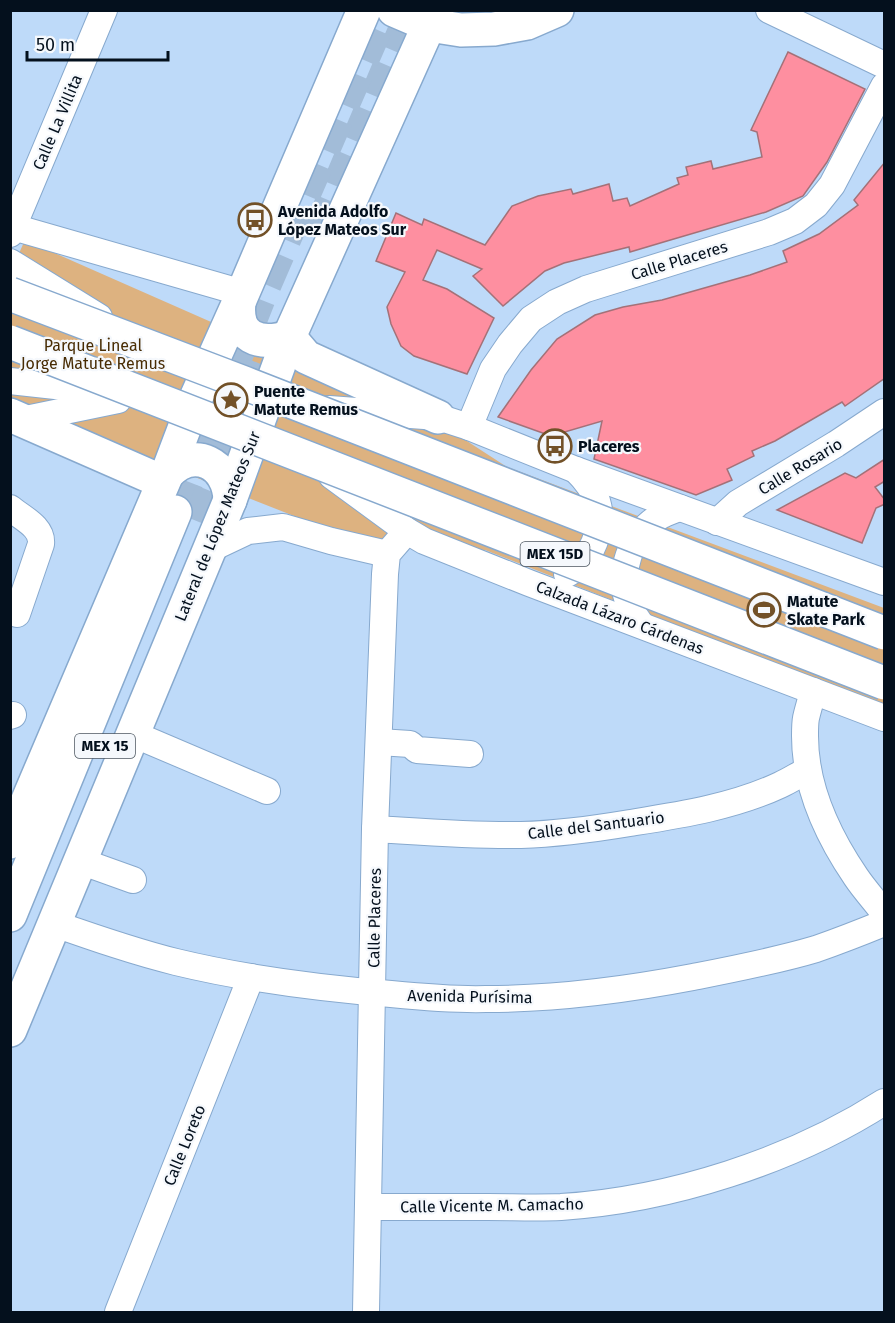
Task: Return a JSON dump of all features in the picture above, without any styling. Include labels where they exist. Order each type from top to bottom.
[{"type":"main road","points":[[10,842],[165,478],[199,391],[364,10]]},
{"type":"main road","points":[[394,10],[429,25],[461,30],[494,29],[527,23],[557,10]]},
{"type":"main road","name":"Lateral de López Mateos Sur","points":[[10,1030],[133,734],[195,528],[230,500],[289,337],[429,25]]},
{"type":"main road","name":"MEX 15D","points":[[10,294],[885,633]]},
{"type":"main road","points":[[241,298],[239,321],[244,329],[257,340],[266,341],[289,337],[306,357],[438,417]]},
{"type":"main road","name":"Calzada Lázaro Cárdenas","points":[[10,342],[885,683]]},
{"type":"main road","points":[[16,418],[165,478]]},
{"type":"main road","points":[[165,478],[173,466],[182,462],[200,460],[209,463],[222,474],[227,482],[230,500]]},
{"type":"main road","name":"MEX 15","points":[[10,915],[195,528]]},
{"type":"main road","name":"MEX 15","points":[[10,971],[195,528]]},
{"type":"street","name":"Calle La Villita","points":[[12,231],[104,10]]},
{"type":"street","points":[[769,10],[885,65]]},
{"type":"street","name":"Calle Placeres","points":[[469,427],[493,369],[510,344],[531,319],[557,302],[586,289],[769,232],[795,221],[816,206],[832,184],[885,86]]},
{"type":"street","points":[[12,231],[241,298]]},
{"type":"street","name":"Calzada Lázaro Cárdenas","points":[[10,262],[199,391],[262,413],[438,417],[576,470],[885,582]]},
{"type":"street","name":"Calzada Lázaro Cárdenas","points":[[10,381],[144,395],[199,391]]},
{"type":"street","points":[[16,418],[144,395]]},
{"type":"street","name":"Calle Rosario","points":[[717,522],[738,503],[885,412]]},
{"type":"street","name":"Calzada Lázaro Cárdenas","points":[[262,413],[407,531],[424,541],[885,718]]},
{"type":"street","points":[[529,582],[551,581],[570,572],[586,558],[594,544],[599,520],[597,501],[589,484],[576,470]]},
{"type":"street","points":[[10,508],[37,529],[42,539],[16,614]]},
{"type":"street","points":[[641,625],[631,609],[625,591],[627,557],[637,538],[649,524],[663,514],[680,508]]},
{"type":"street","points":[[195,528],[248,531],[283,527],[387,554],[407,531]]},
{"type":"street","name":"Calle Placeres","points":[[366,1312],[375,829],[387,554]]},
{"type":"street","points":[[813,691],[806,719],[805,743],[808,770],[825,822],[839,850],[857,878],[885,912]]},
{"type":"street","points":[[133,734],[267,791]]},
{"type":"street","points":[[379,742],[410,744],[417,750],[470,753]]},
{"type":"street","name":"Calle del Santuario","points":[[375,829],[522,835],[600,828],[690,813],[744,799],[779,786],[808,770]]},
{"type":"street","points":[[80,861],[133,880]]},
{"type":"street","name":"Avenida Purísima","points":[[55,924],[175,962],[251,977],[373,993],[444,999],[486,999],[544,997],[657,984],[765,962],[817,948],[885,924]]},
{"type":"street","name":"Calle Loreto","points":[[118,1312],[251,977]]},
{"type":"street","name":"Calle Vicente M. Camacho","points":[[369,1207],[561,1207],[657,1193],[708,1180],[788,1152],[885,1102]]},
{"type":"green space","name":"Parque Lineal Jorge Matute Remus","points":[[25,240],[436,421],[507,467],[884,608],[884,707],[485,550],[363,543],[11,405],[11,271]]},
{"type":"building","points":[[788,52],[865,89],[827,162],[803,196],[766,212],[630,252],[629,247],[564,263],[545,271],[503,306],[473,276],[482,269],[437,250],[423,280],[447,289],[494,318],[467,374],[414,356],[401,346],[391,324],[387,307],[405,272],[376,261],[396,213],[422,225],[424,219],[485,245],[512,206],[538,196],[571,189],[573,194],[609,184],[613,201],[627,198],[630,206],[679,184],[677,178],[688,175],[686,167],[711,161],[713,169],[762,157],[757,132],[751,130]]},
{"type":"building","points":[[885,162],[885,378],[845,406],[842,402],[775,441],[752,451],[754,456],[727,469],[732,480],[696,495],[594,459],[602,421],[551,436],[498,417],[531,370],[557,339],[595,315],[662,300],[787,262],[783,251],[819,234],[858,205],[854,200]]},
{"type":"building","points":[[885,459],[885,481],[875,487],[885,500],[885,504],[876,508],[862,543],[777,510],[845,473],[856,478]]},
{"type":"tunnel","points":[[175,512],[260,296],[384,10]]},
{"type":"tunnel","points":[[319,232],[413,10]]},
{"type":"tunnel","points":[[199,522],[263,365]]},
{"type":"place","name":"Avenida Adolfo López Mateos Sur","points":[[255,220]]},
{"type":"place","name":"Puente Matute Remus","points":[[231,400]]},
{"type":"place","name":"Placeres","points":[[555,446]]},
{"type":"place","name":"Matute Skate Park","points":[[764,610]]}]
